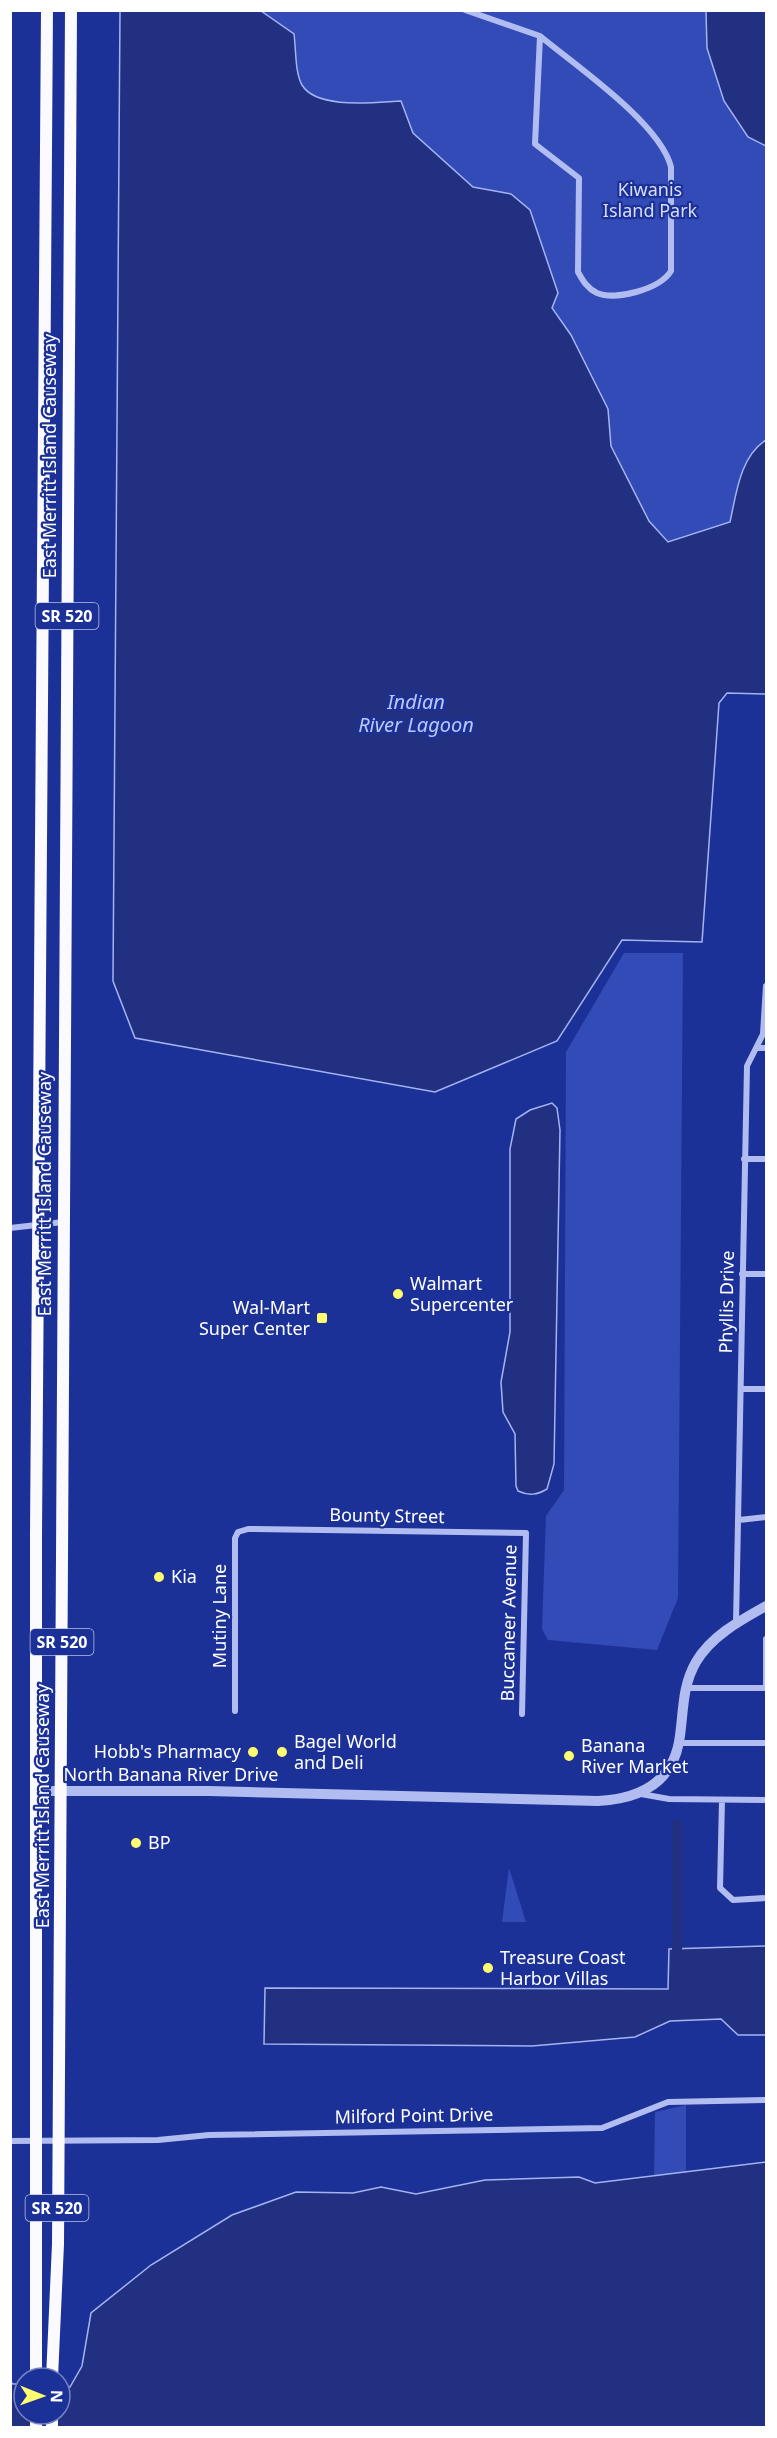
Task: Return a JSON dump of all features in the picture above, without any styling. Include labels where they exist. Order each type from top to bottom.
[{"type":"main road","name":"East Merritt Island Causeway","points":[[36,2366],[36,1791],[47,10]]},
{"type":"main road","name":"East Merritt Island Causeway","points":[[53,2366],[58,2244],[71,10]]},
{"type":"street","points":[[465,10],[540,36],[609,92],[667,152],[671,167],[670,271],[667,278],[641,292],[600,294],[584,282],[579,272],[579,178],[535,144],[540,36]]},
{"type":"street","name":"Phyllis Drive","points":[[736,1623],[747,1066],[757,1048],[766,1016],[766,986]]},
{"type":"street","points":[[757,1048],[766,1048]]},
{"type":"street","points":[[744,1159],[766,1159]]},
{"type":"street","points":[[10,1228],[63,1222]]},
{"type":"street","points":[[742,1274],[766,1274]]},
{"type":"street","points":[[741,1389],[766,1389]]},
{"type":"street","points":[[739,1520],[766,1516]]},
{"type":"street","name":"Bounty Street","points":[[248,1529],[526,1533]]},
{"type":"street","name":"Mutiny Lane","points":[[235,1711],[235,1538],[238,1532],[248,1529]]},
{"type":"street","name":"Buccaneer Avenue","points":[[522,1714],[526,1533]]},
{"type":"street","points":[[641,1794],[668,1769],[679,1743],[684,1688],[703,1653],[736,1623],[766,1606]]},
{"type":"street","points":[[684,1688],[766,1688],[766,1639]]},
{"type":"street","points":[[679,1743],[766,1743]]},
{"type":"street","name":"North Banana River Drive","points":[[36,1791],[198,1791],[598,1801],[641,1794]]},
{"type":"street","points":[[641,1794],[669,1799],[766,1800]]},
{"type":"street","points":[[722,1800],[720,1888],[733,1900],[766,1898]]},
{"type":"street","name":"Milford Point Drive","points":[[10,2141],[158,2140],[209,2135],[602,2128],[669,2102],[766,2100]]},
{"type":"green space","name":"Kiwanis Island Park","points":[[261,11],[706,11],[707,48],[748,137],[766,146],[766,440],[758,447],[745,466],[737,489],[730,523],[669,542],[649,521],[611,446],[608,409],[571,335],[552,308],[511,194],[473,187],[413,133],[401,101],[348,103],[320,98],[310,93],[302,85],[298,74],[294,34]]},
{"type":"green space","points":[[624,953],[683,953],[678,1598],[657,1650],[548,1640],[542,1629],[546,1516],[564,1490],[566,1052]]},
{"type":"green space","points":[[509,1868],[526,1922],[502,1922]]},
{"type":"green space","points":[[686,2105],[686,2172],[654,2176],[655,2112]]},
{"type":"water","name":"Indian River Lagoon","points":[[120,11],[261,11],[294,34],[298,74],[302,85],[310,93],[320,98],[348,103],[401,101],[413,133],[473,187],[511,194],[530,210],[558,293],[552,308],[571,335],[608,409],[611,446],[649,521],[668,542],[730,522],[740,477],[750,456],[766,440],[766,694],[727,693],[719,703],[702,942],[622,940],[557,1041],[435,1092],[135,1038],[113,981]]},
{"type":"water","points":[[706,11],[766,11],[766,146],[748,137],[724,101],[707,48]]},
{"type":"water","points":[[552,1103],[557,1108],[560,1130],[554,1464],[547,1489],[536,1494],[526,1494],[518,1491],[516,1486],[515,1434],[503,1412],[501,1382],[510,1332],[510,1149],[516,1119],[530,1110]]},
{"type":"water","points":[[766,1946],[766,2035],[738,2035],[721,2019],[670,2021],[635,2037],[532,2046],[264,2044],[265,1988],[668,1989],[669,1949]]},
{"type":"water","points":[[766,2162],[766,2427],[11,2427],[10,2381],[12,2383],[12,2426],[72,2426],[72,2384],[82,2366],[91,2313],[151,2265],[232,2215],[296,2192],[353,2193],[381,2187],[416,2194],[485,2180],[579,2177],[595,2183]]},
{"type":"waterway","points":[[677,1824],[677,1949]]},
{"type":"place","name":"Walmart Supercenter","points":[[398,1294]]},
{"type":"place","name":"Wal-Mart Super Center","points":[[322,1318]]},
{"type":"place","name":"Kia","points":[[159,1577]]},
{"type":"place","name":"Hobb's Pharmacy","points":[[253,1752]]},
{"type":"place","name":"Bagel World and Deli","points":[[282,1752]]},
{"type":"place","name":"Banana River Market","points":[[569,1756]]},
{"type":"place","name":"BP","points":[[136,1843]]},
{"type":"place","name":"Treasure Coast Harbor Villas","points":[[488,1968]]}]
